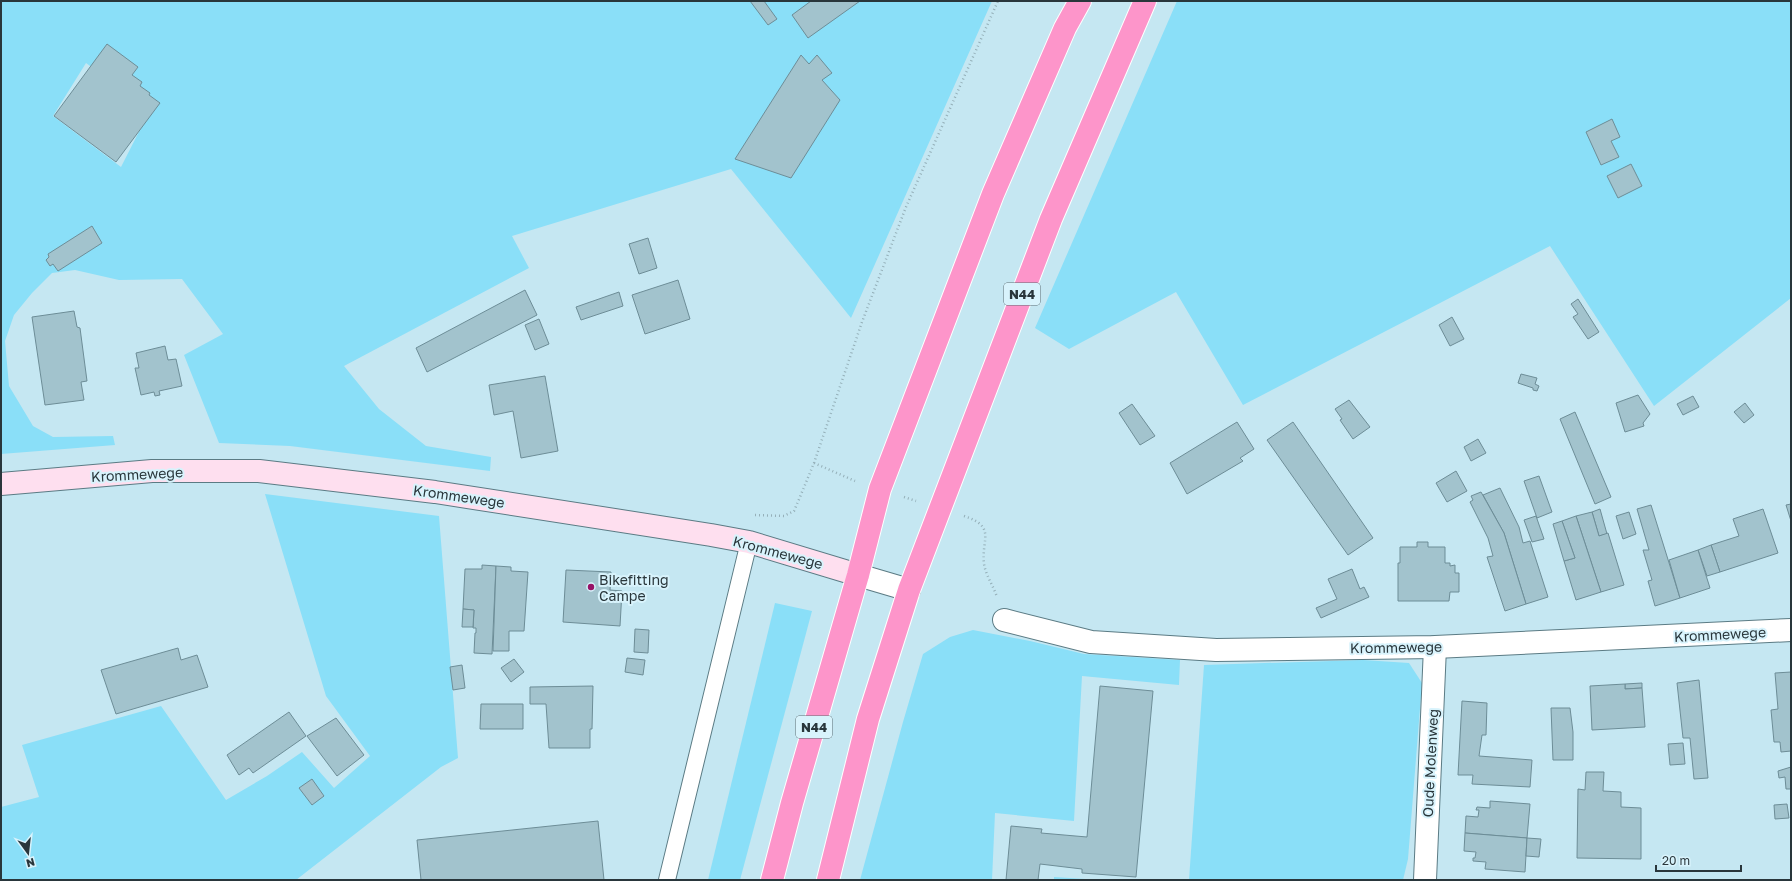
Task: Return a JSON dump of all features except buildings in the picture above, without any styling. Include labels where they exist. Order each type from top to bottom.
[{"type":"highway","name":"N44","points":[[772,880],[792,803],[858,576],[880,489],[993,194],[1065,28],[1080,1]]},
{"type":"highway","name":"N44","points":[[828,880],[868,719],[909,590],[1051,219],[1145,1]]},
{"type":"street","name":"Krommewege","points":[[1,484],[152,471],[259,471],[435,492],[749,542],[858,576],[909,590]]},
{"type":"street","name":"Krommewege","points":[[1004,620],[1091,642],[1216,650],[1435,647],[1791,630]]},
{"type":"street","name":"Oude Molenweg","points":[[1425,880],[1435,647]]},
{"type":"lane","points":[[667,880],[749,542]]},
{"type":"path","points":[[998,1],[906,208],[862,322],[814,464],[853,480],[979,521],[984,529],[984,565],[988,577],[994,586],[1004,620]]},
{"type":"shaded area","points":[[1,1],[992,1],[851,318],[731,169],[512,236],[529,268],[344,366],[379,409],[426,446],[491,457],[490,471],[290,446],[219,443],[184,355],[223,334],[182,279],[119,280],[75,270],[52,273],[32,293],[14,315],[5,341],[9,386],[33,426],[53,437],[113,436],[115,445],[1,454]],"holes":[[[86,63],[150,110],[121,167],[53,116]]]},
{"type":"shaded area","points":[[1177,1],[1791,1],[1791,298],[1654,406],[1550,246],[1243,405],[1176,292],[1069,349],[1035,328]]},
{"type":"shaded area","points":[[265,494],[439,516],[458,758],[441,767],[296,880],[1,880],[1,807],[39,797],[22,745],[161,706],[226,800],[267,776],[302,752],[334,788],[370,756],[326,696]]},
{"type":"shaded area","points":[[775,603],[812,611],[740,880],[708,880]]},
{"type":"shaded area","points":[[973,630],[1030,641],[1084,654],[1180,660],[1179,685],[1082,676],[1074,821],[995,813],[992,880],[860,880],[923,654],[950,637]]},
{"type":"shaded area","points":[[1363,660],[1409,663],[1422,683],[1408,859],[1403,880],[1189,880],[1204,665]]},
{"type":"shaded area","points":[[1054,877],[1101,880],[1054,880]]},
{"type":"place","name":"Bikefitting Campe","points":[[591,587]]}]
